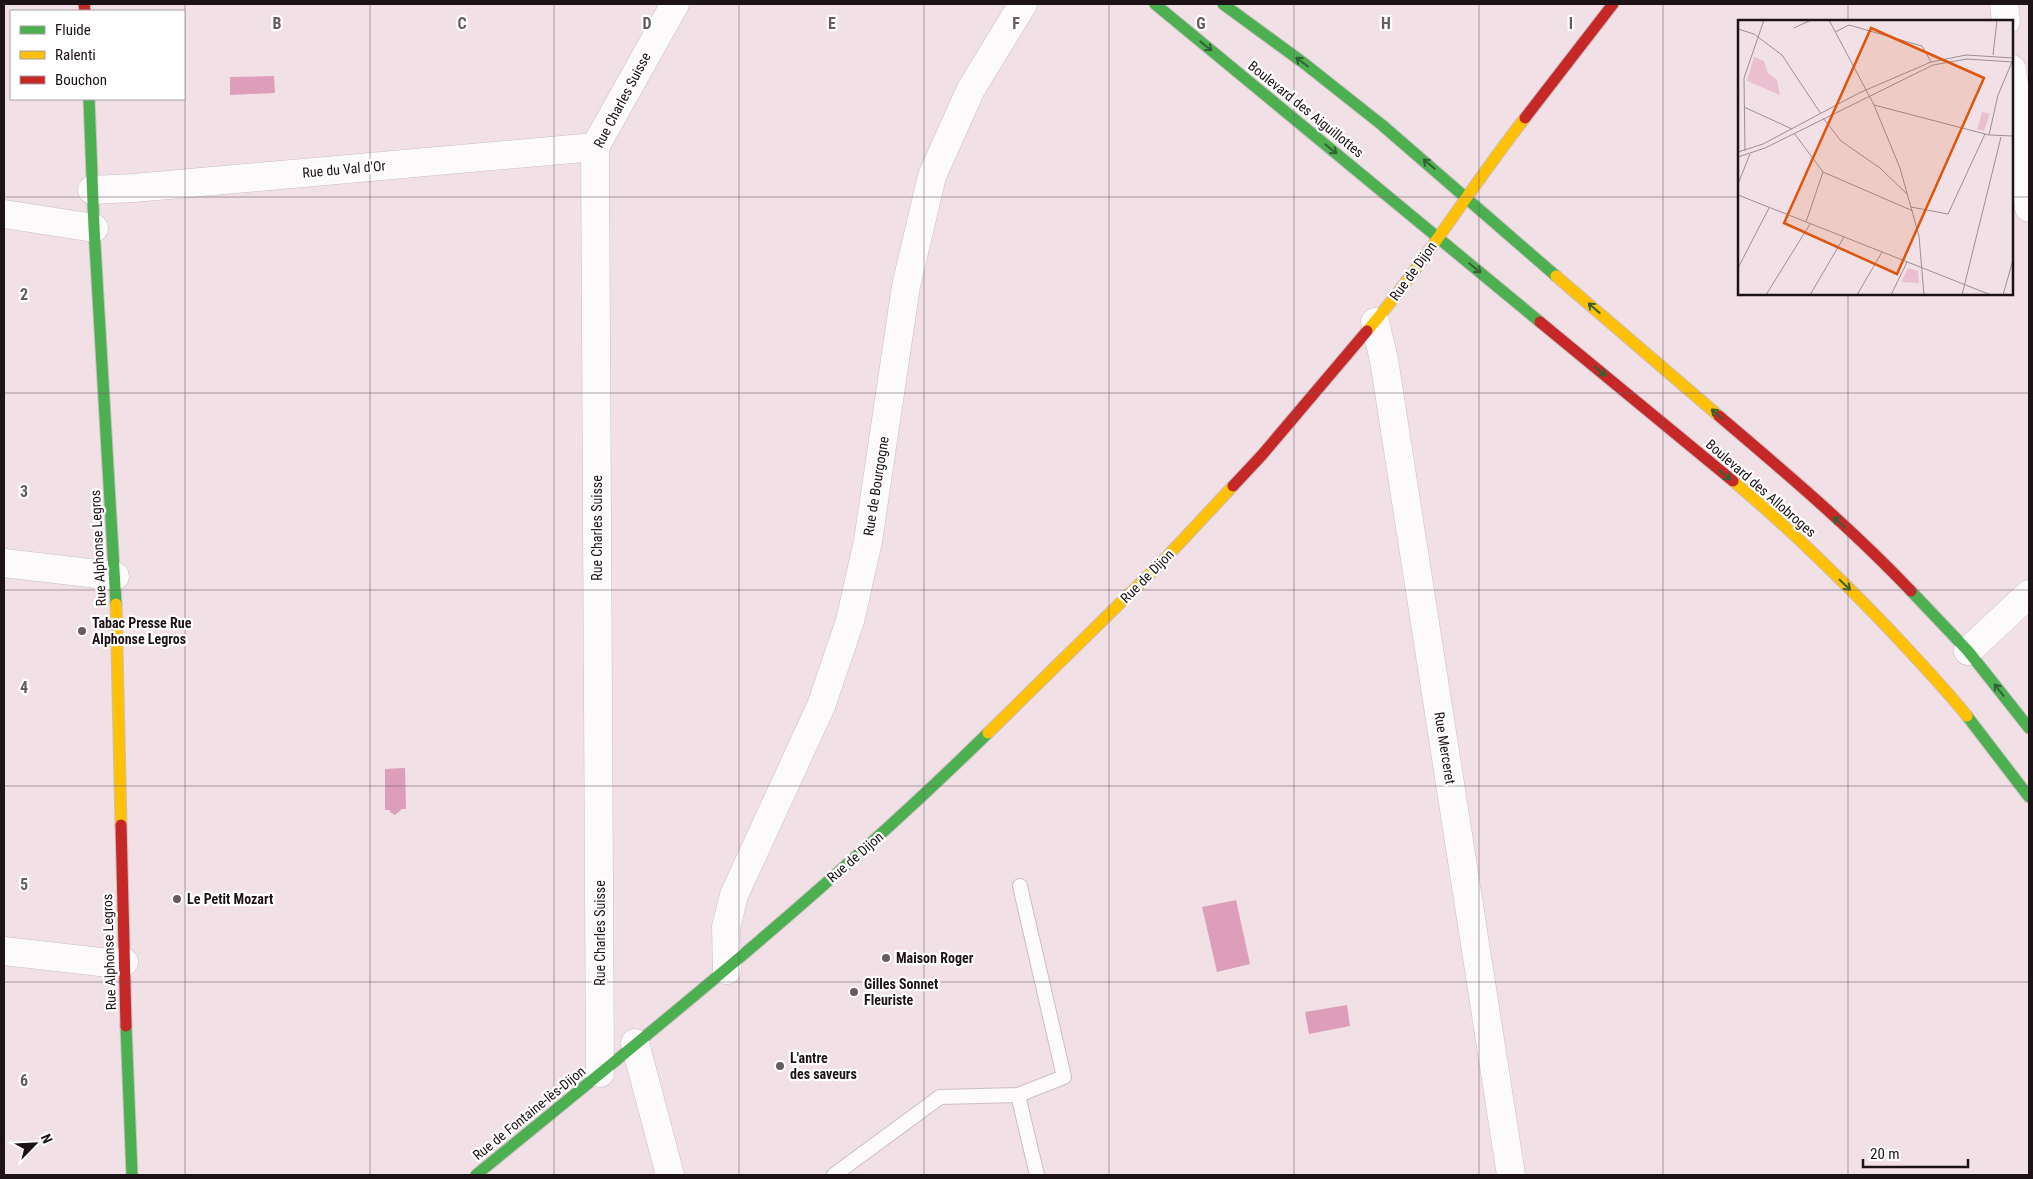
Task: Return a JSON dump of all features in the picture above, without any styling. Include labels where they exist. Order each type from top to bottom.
[{"type":"street","name":"Rue Charles Suisse","points":[[600,1073],[595,147],[675,4]]},
{"type":"street","name":"Rue de Bourgogne","points":[[727,970],[726,927],[734,895],[821,706],[850,621],[868,541],[906,286],[932,176],[970,89],[1023,4]]},
{"type":"street","name":"Boulevard des Aiguillottes","points":[[1155,4],[1437,237]]},
{"type":"street","points":[[1223,4],[1305,64],[1466,195]]},
{"type":"street","name":"Rue de Dijon","points":[[600,1073],[727,970],[924,796],[1161,563],[1262,454],[1375,322],[1501,147],[1613,4]]},
{"type":"street","points":[[2004,4],[2006,20]]},
{"type":"street","points":[[2013,77],[2029,208]]},
{"type":"street","name":"Rue Alphonse Legros","points":[[88,100],[115,576],[124,962],[132,1175]]},
{"type":"street","name":"Rue du Val d'Or","points":[[92,190],[134,188],[595,147]]},
{"type":"street","name":"Boulevard des Allobroges","points":[[1466,195],[1505,233],[1802,487],[1888,567],[1968,651],[2029,728]]},
{"type":"street","points":[[4,214],[94,228]]},
{"type":"street","name":"Boulevard des Allobroges","points":[[1437,237],[1776,517],[1862,601],[1945,688],[2029,796]]},
{"type":"street","name":"Rue Merceret","points":[[1375,322],[1386,370],[1512,1175]]},
{"type":"street","points":[[4,563],[115,576]]},
{"type":"street","points":[[1968,651],[2029,594]]},
{"type":"street","points":[[4,951],[109,963],[124,962]]},
{"type":"street","points":[[636,1043],[670,1175]]},
{"type":"street","name":"Rue de Fontaine-lès-Dijon","points":[[476,1175],[600,1073]]},
{"type":"lane","points":[[834,1175],[940,1097],[1018,1095],[1064,1077],[1020,886]]},
{"type":"lane","points":[[1018,1095],[1037,1175]]},
{"type":"shaded area","points":[[274,76],[275,93],[230,95],[230,77]]},
{"type":"shaded area","points":[[405,768],[406,809],[402,809],[395,815],[390,810],[385,810],[385,769]]},
{"type":"shaded area","points":[[1236,900],[1250,964],[1217,972],[1202,907]]},
{"type":"shaded area","points":[[1347,1005],[1350,1026],[1309,1034],[1305,1012]]},
{"type":"traffic: fast","points":[[1155,4],[1540,322]]},
{"type":"traffic: fast","points":[[1223,4],[1305,64],[1382,125],[1556,276]]},
{"type":"traffic: fast","points":[[89,100],[94,228],[116,604]]},
{"type":"traffic: fast","points":[[1911,591],[1968,651],[2029,728]]},
{"type":"traffic: fast","points":[[1967,716],[2029,797]]},
{"type":"traffic: fast","points":[[476,1175],[801,905],[865,849],[988,733]]},
{"type":"traffic: fast","points":[[126,1026],[132,1175]]},
{"type":"traffic: slow","points":[[1367,331],[1428,253],[1485,171],[1525,118]]},
{"type":"traffic: slow","points":[[1556,276],[1719,416]]},
{"type":"traffic: slow","points":[[1733,481],[1793,534],[1851,590],[1918,660],[1967,716]]},
{"type":"traffic: slow","points":[[988,733],[1161,563],[1233,486]]},
{"type":"traffic: slow","points":[[116,604],[121,825]]},
{"type":"traffic: jam","points":[[84,4],[85,10]]},
{"type":"traffic: jam","points":[[1525,118],[1613,4]]},
{"type":"traffic: jam","points":[[1540,322],[1733,481]]},
{"type":"traffic: jam","points":[[1233,486],[1262,455],[1367,331]]},
{"type":"traffic: jam","points":[[1719,416],[1793,479],[1911,591]]},
{"type":"traffic: jam","points":[[121,825],[126,1026]]},
{"type":"place","name":"Tabac Presse Rue Alphonse Legros","points":[[82,631]]},
{"type":"place","name":"Le Petit Mozart","points":[[177,899]]},
{"type":"place","name":"Maison Roger","points":[[886,958]]},
{"type":"place","name":"Gilles Sonnet Fleuriste","points":[[854,992]]},
{"type":"place","name":"L'antre des saveurs","points":[[780,1066]]}]
